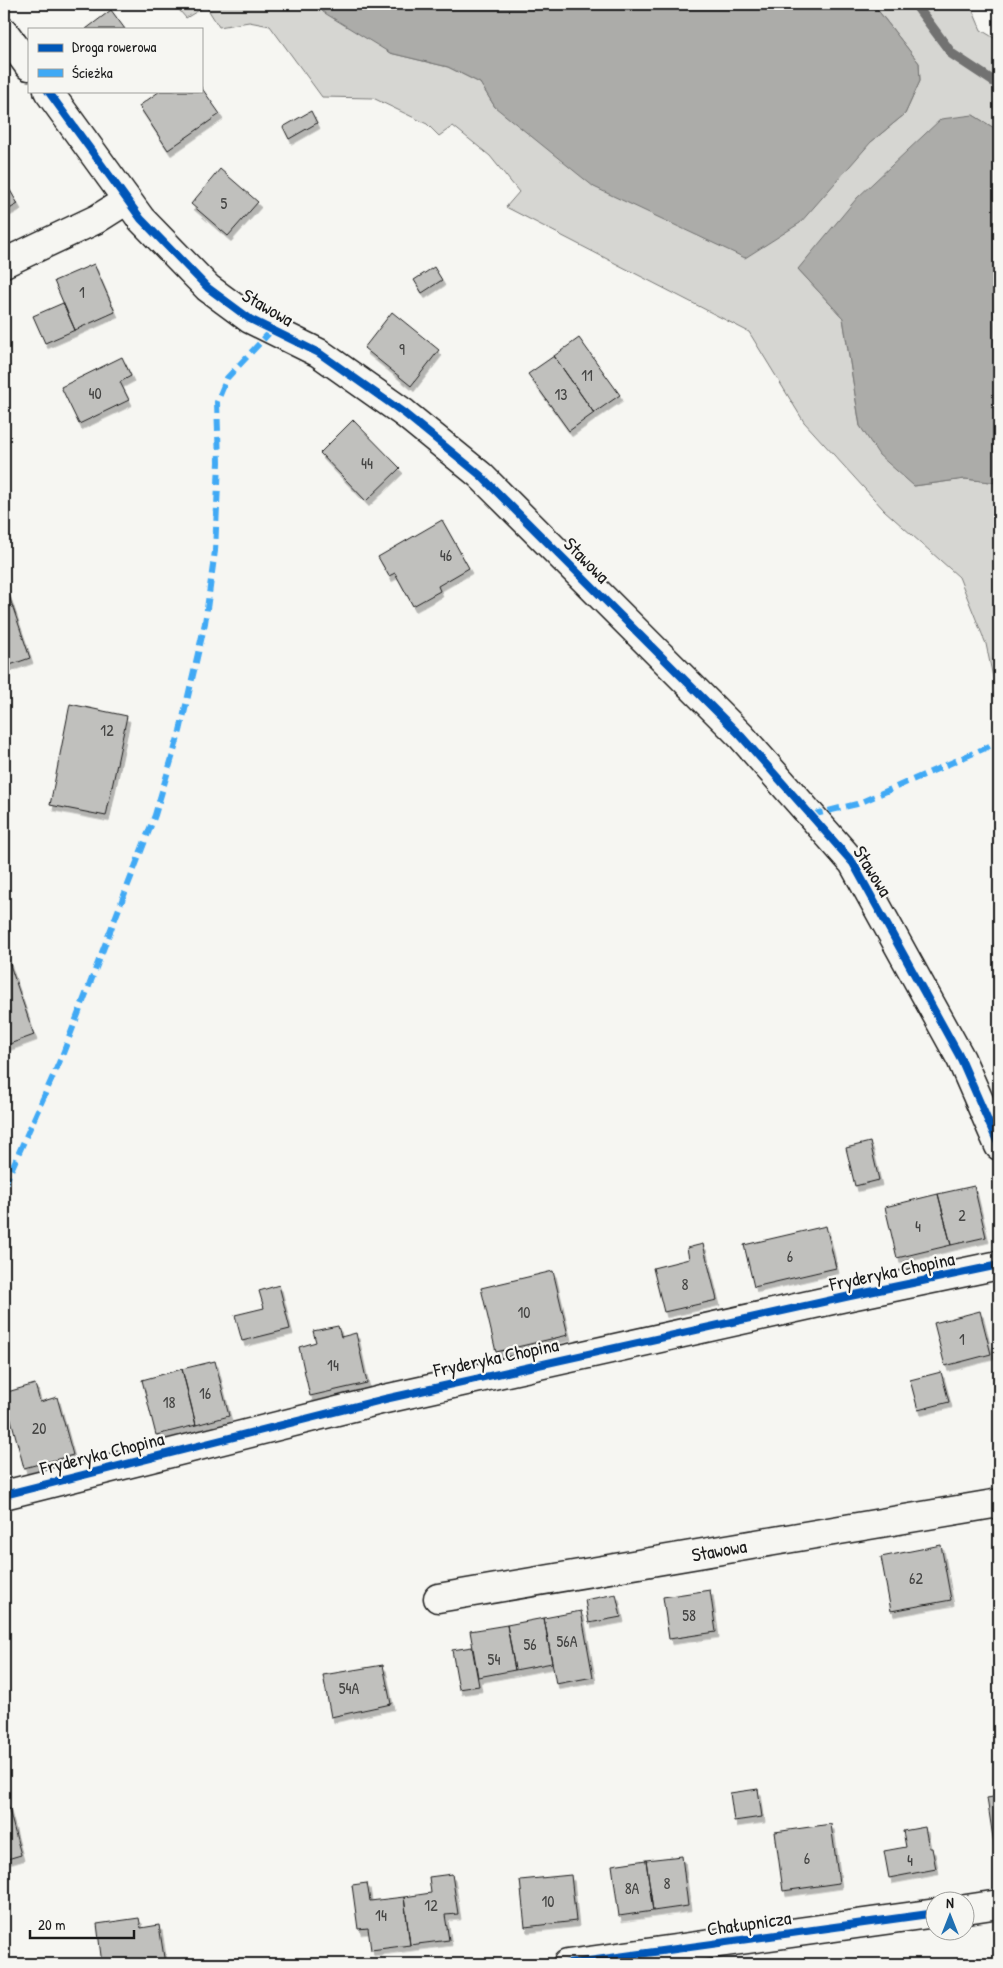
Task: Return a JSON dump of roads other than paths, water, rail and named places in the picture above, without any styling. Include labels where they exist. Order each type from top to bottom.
[{"type":"street","points":[[4,32],[28,65]]},
{"type":"street","name":"Stawowa","points":[[49,92],[141,219],[215,293],[250,319],[319,353],[404,413],[480,475],[741,736],[853,863],[961,1058],[999,1146]]},
{"type":"street","points":[[4,263],[97,219],[127,200]]},
{"type":"street","name":"Fryderyka Chopina","points":[[4,1495],[385,1399],[999,1265]]},
{"type":"street","name":"Stawowa","points":[[438,1598],[999,1502]]},
{"type":"street","points":[[976,1907],[999,1904]]},
{"type":"street","name":"Chałupnicza","points":[[567,1964],[926,1914]]},
{"type":"waterway","points":[[915,4],[952,54],[999,85]]}]
